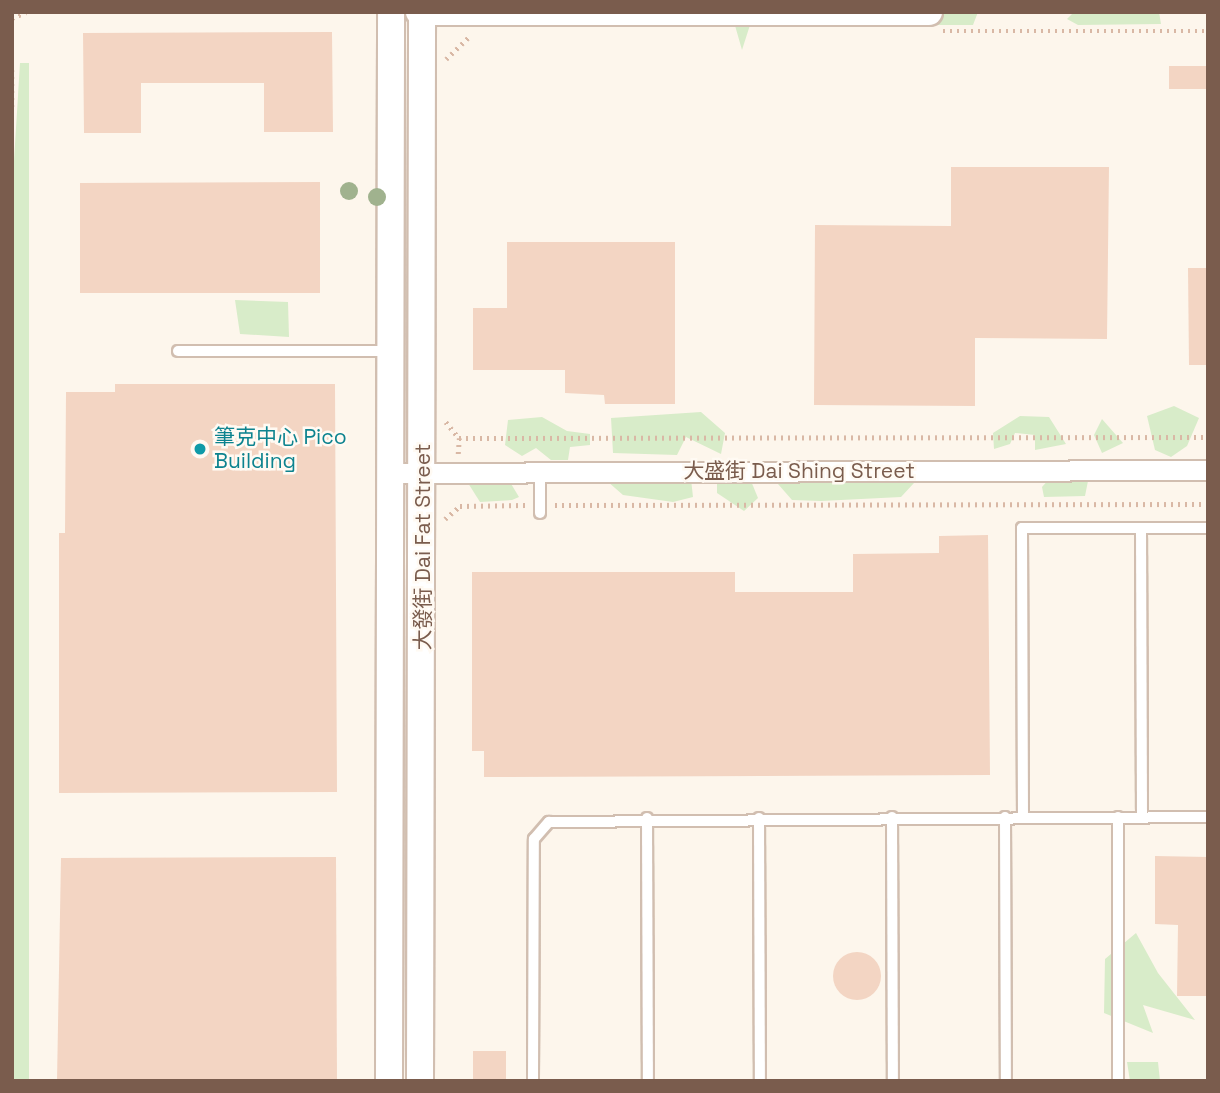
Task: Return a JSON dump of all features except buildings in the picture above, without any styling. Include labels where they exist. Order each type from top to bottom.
[{"type":"street","name":"大發街 Dai Fat Street","points":[[389,1081],[391,12]]},
{"type":"street","name":"大發街 Dai Fat Street","points":[[420,1081],[424,472],[421,13]]},
{"type":"street","points":[[421,13],[928,22]]},
{"type":"street","name":"大盛街 Dai Shing Street","points":[[390,473],[1208,470]]},
{"type":"lane","points":[[178,351],[391,351]]},
{"type":"lane","points":[[540,472],[540,509]]},
{"type":"lane","points":[[1023,817],[1022,528],[1208,528]]},
{"type":"lane","points":[[1141,528],[1142,817]]},
{"type":"lane","points":[[892,817],[893,1081]]},
{"type":"lane","points":[[1005,817],[1006,1081]]},
{"type":"lane","points":[[1118,817],[1118,1081]]},
{"type":"lane","points":[[533,1081],[534,839],[549,822],[569,818],[1208,817]]},
{"type":"lane","points":[[647,818],[648,1081]]},
{"type":"lane","points":[[759,818],[760,1081]]},
{"type":"path","points":[[12,18],[26,12]]},
{"type":"path","points":[[928,22],[1208,31]]},
{"type":"path","points":[[443,62],[474,34]]},
{"type":"path","points":[[12,70],[12,107]]},
{"type":"path","points":[[442,418],[458,438],[1208,437]]},
{"type":"path","points":[[439,526],[460,506],[540,509],[1208,504]]},
{"type":"green space","points":[[684,12],[978,12],[973,25],[750,25],[742,50],[734,22]]},
{"type":"green space","points":[[1074,12],[1159,12],[1161,24],[1078,25],[1067,19]]},
{"type":"green space","points":[[20,63],[29,63],[29,1081],[12,1081],[12,193]]},
{"type":"green space","points":[[235,300],[288,302],[289,337],[240,334]]},
{"type":"green space","points":[[1174,406],[1199,418],[1187,446],[1171,457],[1155,450],[1147,416]]},
{"type":"green space","points":[[701,412],[725,433],[721,454],[686,437],[677,455],[613,453],[611,418]]},
{"type":"green space","points":[[1020,416],[1049,417],[1066,444],[1035,450],[1035,435],[1015,433],[1010,444],[994,449],[993,433]]},
{"type":"green space","points":[[542,417],[567,431],[590,434],[590,445],[570,447],[568,460],[551,460],[536,448],[522,456],[505,445],[508,420]]},
{"type":"green space","points":[[1102,419],[1123,443],[1102,453],[1094,435]]},
{"type":"green space","points":[[831,466],[886,475],[914,483],[901,497],[821,501],[792,500],[778,484],[811,481]]},
{"type":"green space","points":[[630,476],[647,483],[691,479],[693,497],[673,502],[623,495],[607,481]]},
{"type":"green space","points":[[1089,476],[1085,496],[1044,497],[1042,487],[1050,478]]},
{"type":"green space","points":[[507,477],[519,497],[512,500],[480,502],[468,483]]},
{"type":"green space","points":[[717,481],[751,481],[758,498],[744,511],[717,493]]},
{"type":"green space","points":[[1136,933],[1158,973],[1195,1020],[1143,1005],[1153,1033],[1104,1013],[1105,959]]},
{"type":"green space","points":[[1127,1062],[1158,1062],[1160,1081],[1130,1081]]},
{"type":"place","name":"筆克中心 Pico Building","points":[[200,449]]}]
